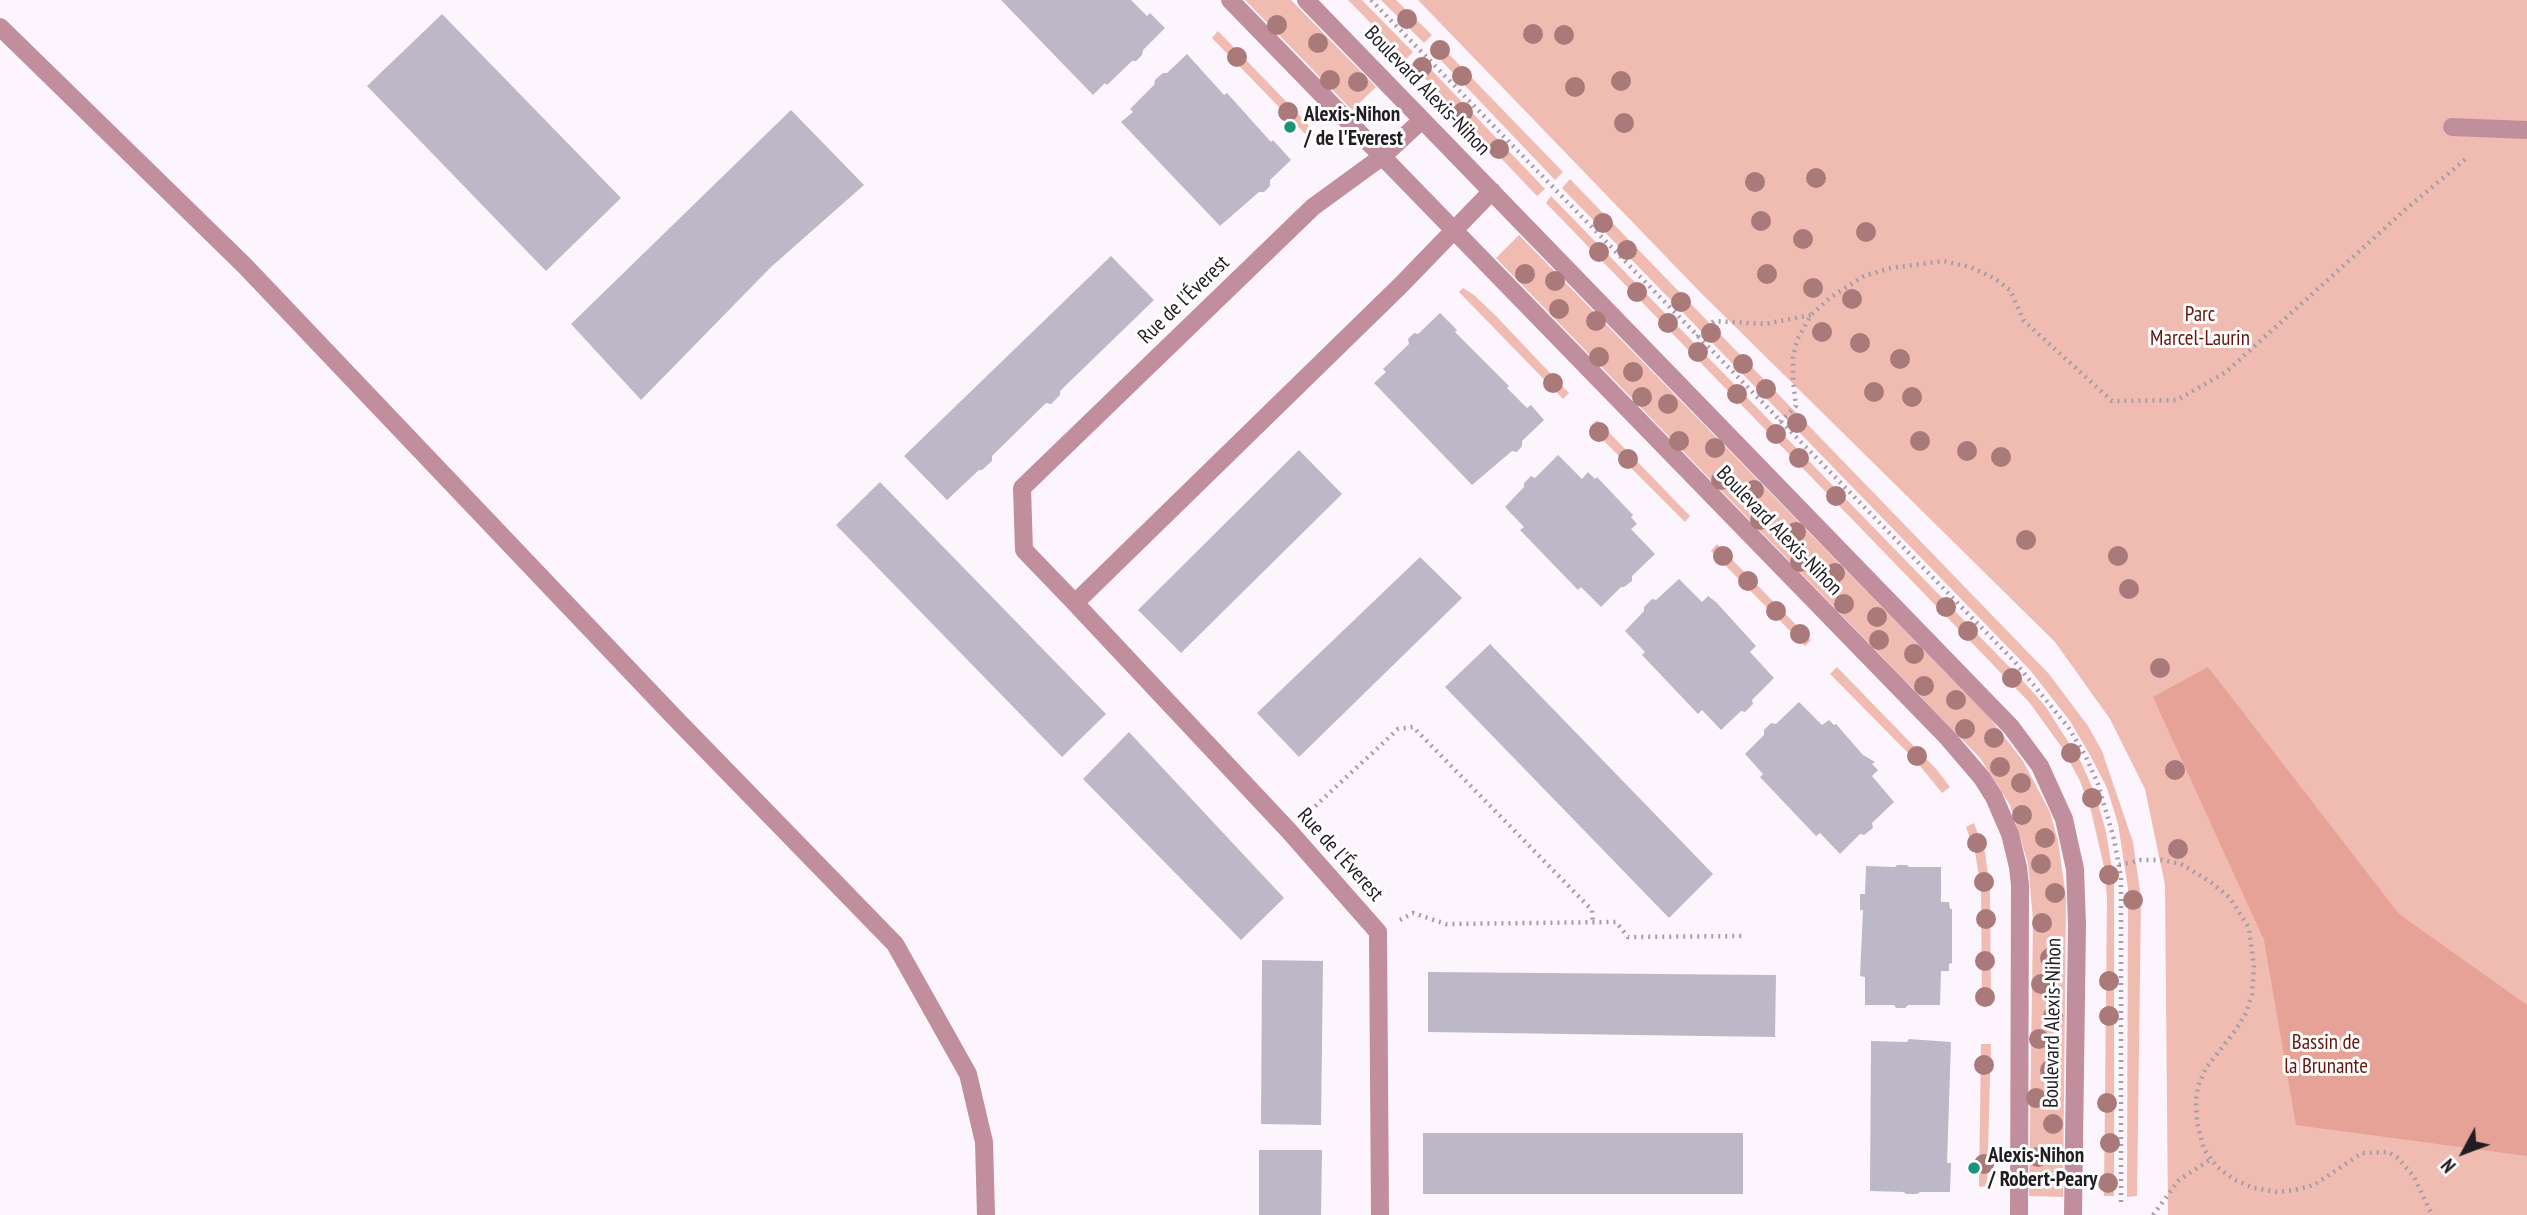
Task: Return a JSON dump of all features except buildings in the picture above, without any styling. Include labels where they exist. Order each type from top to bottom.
[{"type":"street","name":"Boulevard Alexis-Nihon","points":[[1230,0],[1946,736],[1982,778],[1994,797],[2012,842],[2020,885],[2019,1215]]},
{"type":"street","name":"Boulevard Alexis-Nihon","points":[[1306,0],[2011,727],[2040,766],[2064,819],[2075,869],[2077,925],[2073,1215]]},
{"type":"street","points":[[0,27],[245,266],[676,719],[895,944],[968,1074],[984,1143],[986,1215]]},
{"type":"street","name":"Rue de l'Éverest","points":[[1380,1215],[1378,932],[1289,831],[1024,550],[1022,488],[1313,207],[1383,156],[1422,120]]},
{"type":"street","points":[[2452,127],[2527,130]]},
{"type":"street","points":[[1074,603],[1401,285],[1492,191]]},
{"type":"path","points":[[1780,422],[1796,406],[1793,357],[1797,340],[1811,315],[1864,276],[1917,263],[1944,261],[1970,267],[1994,278],[2010,290],[2024,321],[2112,401],[2177,400],[2225,372],[2406,209],[2470,156]]},
{"type":"path","points":[[1697,337],[1714,321],[1765,324],[1811,315]]},
{"type":"path","points":[[1289,831],[1398,729],[1413,727],[1592,910],[1593,923]]},
{"type":"path","points":[[2119,866],[2140,860],[2162,860],[2181,864],[2230,898],[2249,928],[2254,967],[2252,994],[2241,1022],[2206,1068],[2198,1086],[2197,1123],[2204,1149],[2217,1167],[2235,1180],[2254,1188],[2277,1192],[2314,1185],[2362,1153],[2388,1152],[2398,1158],[2414,1177],[2432,1215]]},
{"type":"path","points":[[1378,932],[1413,913],[1446,924],[1616,922],[1628,937],[1746,936]]},
{"type":"path","points":[[2153,1215],[2179,1180],[2211,1159]]},
{"type":"green space","points":[[1245,0],[1291,0],[1376,87],[1352,110]]},
{"type":"green space","points":[[1348,0],[1362,0],[1413,52],[1406,59]]},
{"type":"green space","points":[[1381,0],[1396,0],[1432,35],[1424,43]]},
{"type":"green space","name":"Parc Marcel-Laurin","points":[[1418,0],[2527,0],[2527,1215],[2168,1215],[2165,885],[2145,789],[2110,719],[2055,642],[1701,293]]},
{"type":"green space","points":[[1218,31],[1305,121],[1315,135],[1310,139],[1212,38]]},
{"type":"green space","points":[[1440,45],[1563,172],[1555,180],[1433,52]]},
{"type":"green space","points":[[1422,60],[1545,189],[1537,196],[1414,67]]},
{"type":"green space","points":[[1570,179],[2049,674],[2088,726],[2102,751],[2133,842],[2141,898],[2137,1196],[2127,1197],[2128,888],[2118,824],[2107,788],[2090,755],[2070,721],[2030,670],[1562,188]]},
{"type":"green space","points":[[1551,196],[2024,682],[2046,707],[2081,762],[2096,796],[2106,832],[2114,881],[2114,1196],[2104,1196],[2105,871],[2091,811],[2080,781],[2063,749],[2029,702],[1546,203]]},
{"type":"green space","points":[[1519,235],[1989,717],[2023,761],[2050,812],[2058,841],[2066,897],[2063,1197],[2029,1196],[2033,920],[2028,863],[2010,805],[1980,758],[1496,258]]},
{"type":"green space","points":[[1463,288],[1496,316],[1569,393],[1563,399],[1459,292]]},
{"type":"green space","points":[[1597,420],[1690,516],[1685,522],[1590,427]]},
{"type":"green space","points":[[1717,544],[1811,640],[1805,646],[1711,551]]},
{"type":"green space","points":[[1837,667],[1937,770],[1950,787],[1942,793],[1916,761],[1830,674]]},
{"type":"green space","name":"Bassin de la Brunante","points":[[2208,667],[2399,914],[2527,1005],[2527,1156],[2296,1125],[2264,940],[2153,697]]},
{"type":"green space","points":[[1974,823],[1985,852],[1990,890],[1991,1006],[1982,1006],[1981,889],[1975,852],[1966,827]]},
{"type":"green space","points":[[1981,1044],[1991,1044],[1987,1186],[1979,1187]]},
{"type":"place","name":"Alexis-Nihon / de l'Everest","points":[[1290,127]]},
{"type":"place","name":"Alexis-Nihon / Robert-Peary","points":[[1974,1168]]}]
